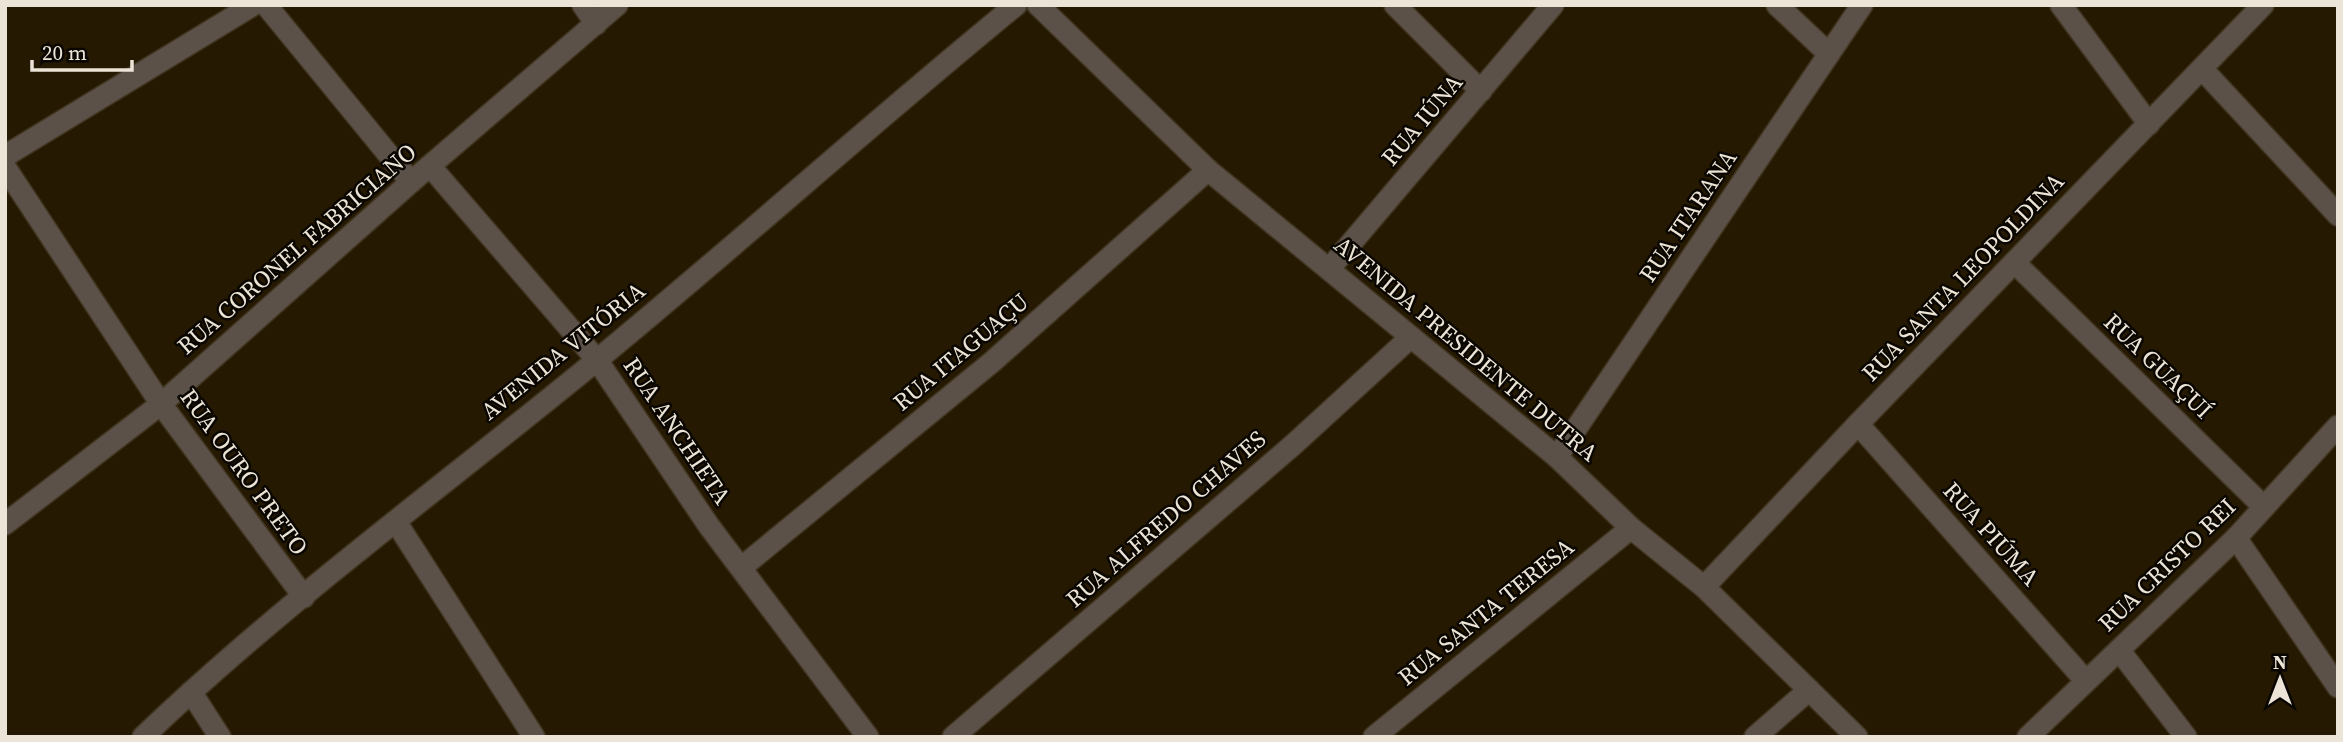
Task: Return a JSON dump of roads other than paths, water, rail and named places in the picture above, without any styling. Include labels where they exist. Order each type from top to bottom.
[{"type":"street","points":[[5,156],[253,5]]},
{"type":"street","points":[[266,5],[411,182]]},
{"type":"street","points":[[583,5],[596,24]]},
{"type":"street","name":"RUA CORONEL FABRICIANO","points":[[5,524],[161,404],[429,166],[617,5]]},
{"type":"street","name":"AVENIDA VITÓRIA","points":[[143,737],[191,692],[304,597],[597,360],[1016,5]]},
{"type":"street","name":"AVENIDA PRESIDENTE DUTRA","points":[[1038,5],[1208,170],[1331,268],[1557,457],[1631,528],[1704,587],[1857,737]]},
{"type":"street","points":[[1395,5],[1481,92]]},
{"type":"street","name":"RUA IÚNA","points":[[1331,268],[1553,5]]},
{"type":"street","points":[[1777,5],[1829,54]]},
{"type":"street","name":"RUA ITARANA","points":[[1557,457],[1862,5]]},
{"type":"street","points":[[2061,5],[2149,124]]},
{"type":"street","name":"RUA SANTA LEOPOLDINA","points":[[1704,587],[2263,5]]},
{"type":"street","points":[[2203,70],[2338,215]]},
{"type":"street","name":"RUA ANCHIETA","points":[[429,166],[597,360],[709,526],[867,737]]},
{"type":"street","name":"RUA OURO PRETO","points":[[5,167],[12,193],[161,404],[304,597]]},
{"type":"street","name":"RUA ITAGUAÇU","points":[[742,567],[992,362],[1208,170]]},
{"type":"street","name":"RUA GUAÇUÍ","points":[[2015,263],[2264,507]]},
{"type":"street","name":"RUA ALFREDO CHAVES","points":[[953,737],[1293,445],[1411,337]]},
{"type":"street","name":"RUA PIÚMA","points":[[1858,424],[2085,680]]},
{"type":"street","name":"RUA CRISTO REI","points":[[2028,737],[2236,538],[2338,426]]},
{"type":"street","points":[[396,522],[534,737]]},
{"type":"street","name":"RUA SANTA TERESA","points":[[1374,737],[1631,528]]},
{"type":"street","points":[[2236,538],[2338,687]]},
{"type":"street","points":[[2119,650],[2186,737]]},
{"type":"street","points":[[1755,737],[1809,690]]},
{"type":"street","points":[[191,692],[220,737]]}]
